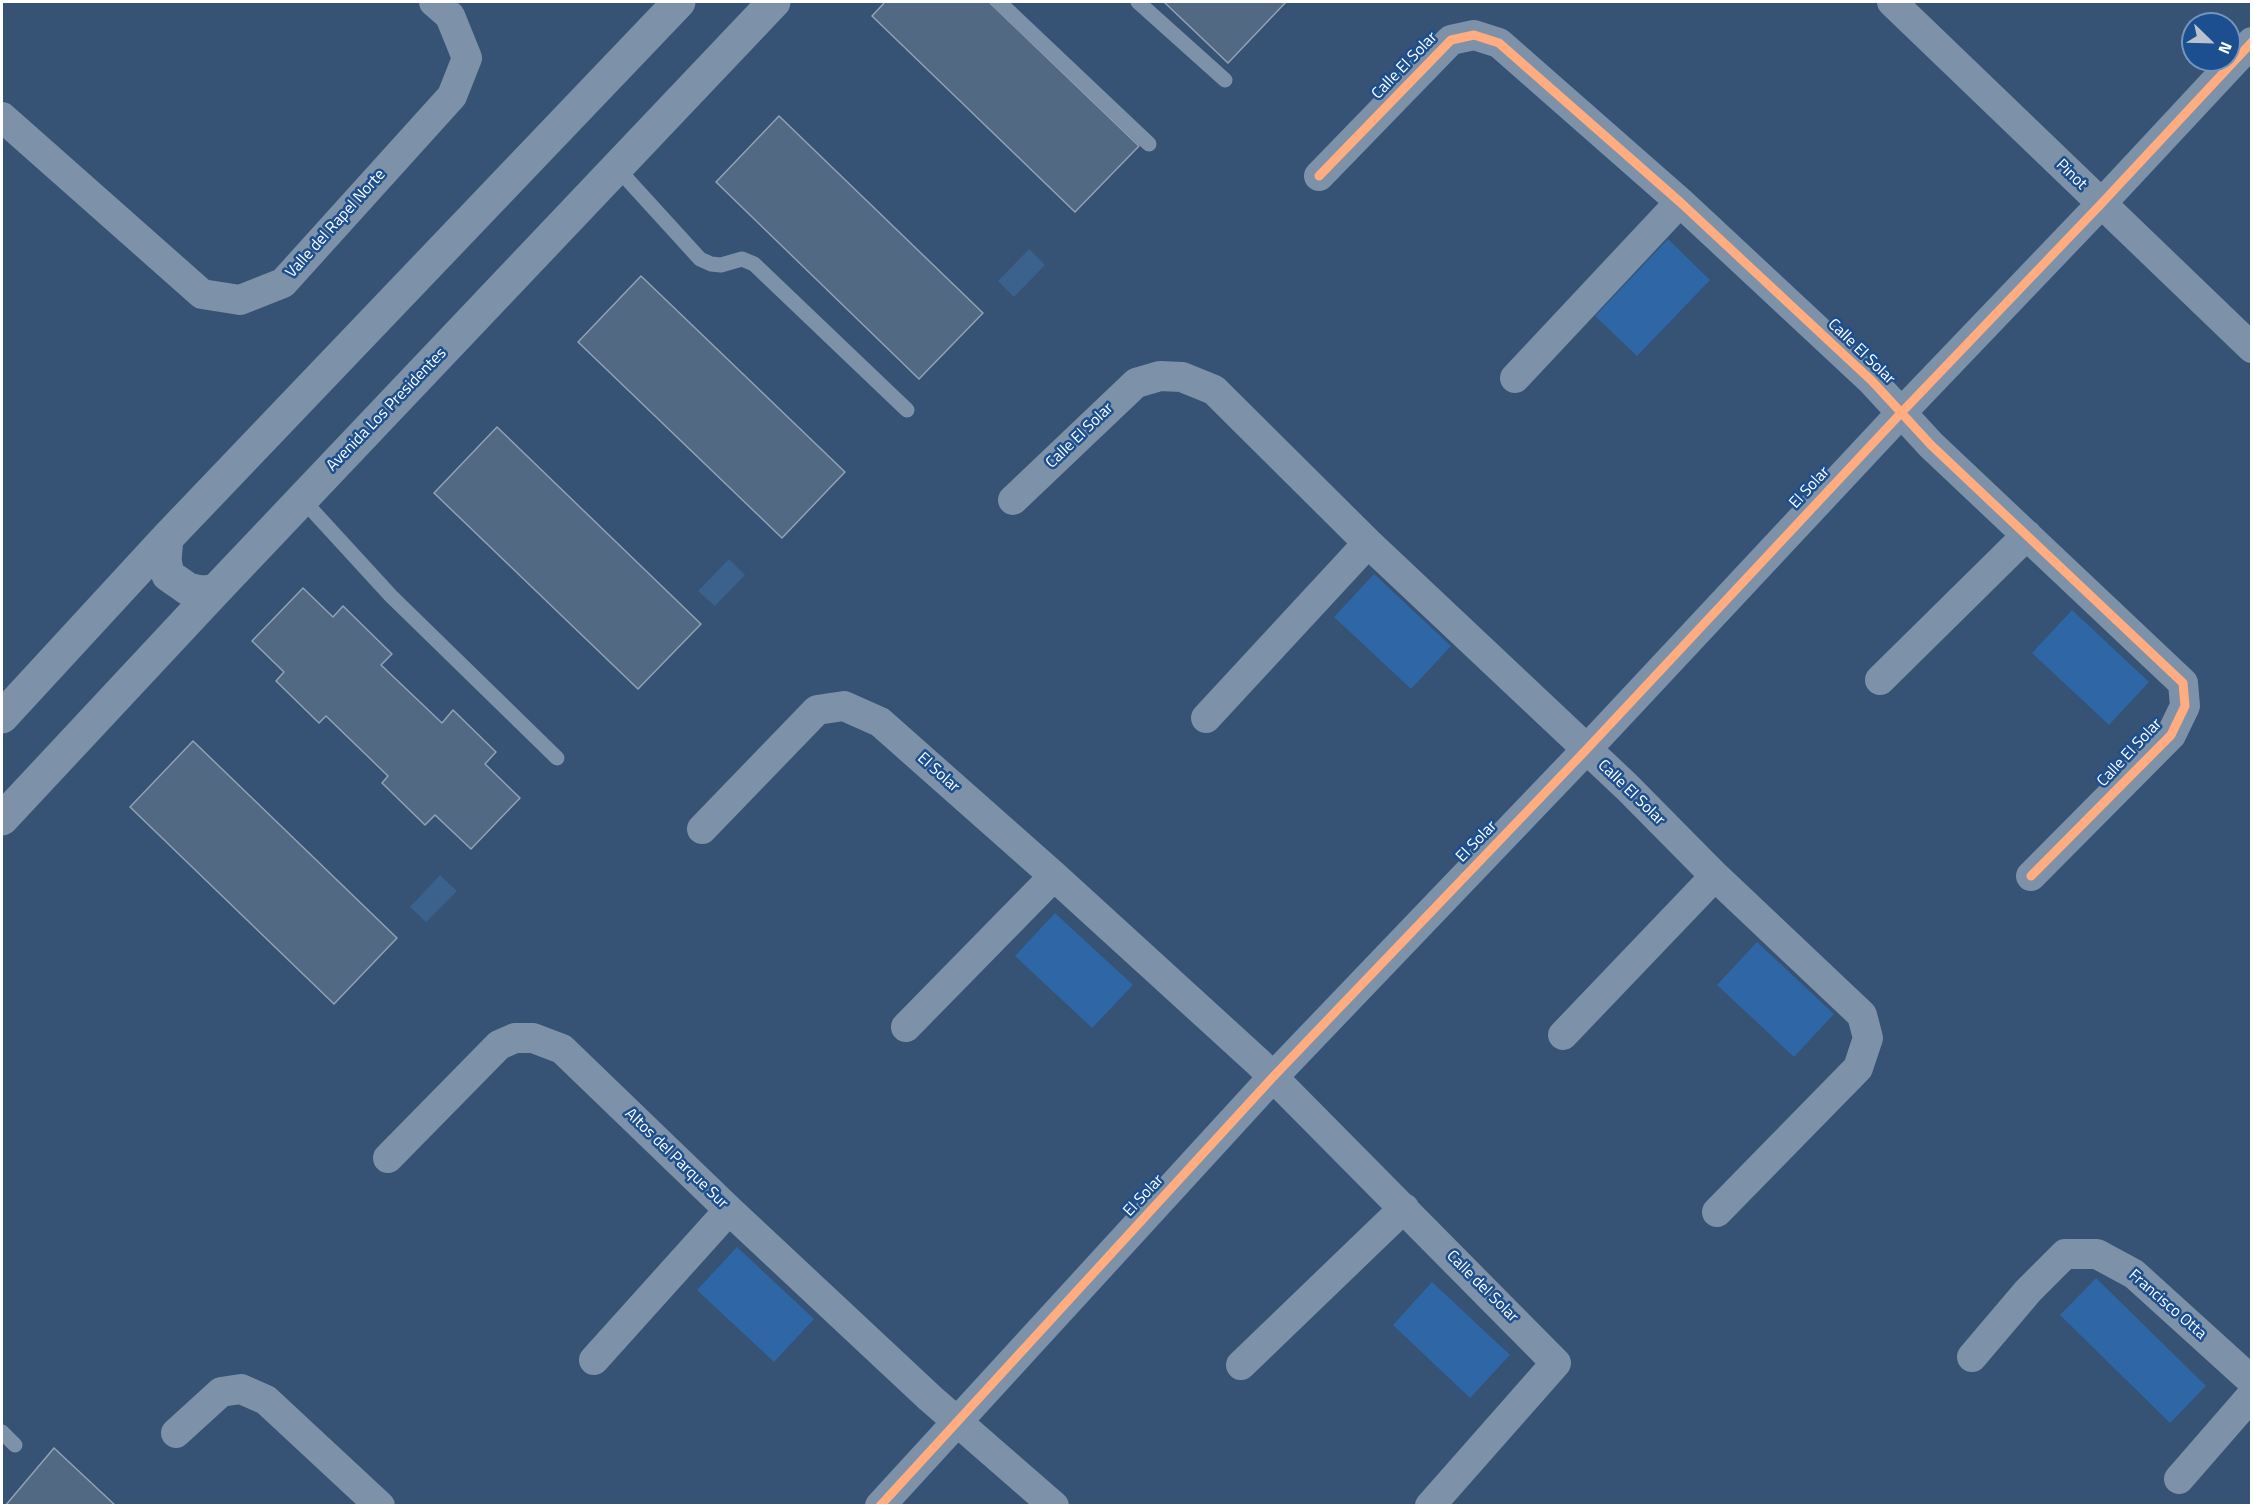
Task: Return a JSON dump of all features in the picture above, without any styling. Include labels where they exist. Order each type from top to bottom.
[{"type":"street","name":"Valle del Rapel Norte","points":[[2,117],[202,294],[240,300],[283,283],[452,96],[467,58],[450,16],[434,2]]},
{"type":"street","points":[[2,717],[167,538],[679,2]]},
{"type":"street","name":"Avenida Los Presidentes","points":[[2,819],[774,2]]},
{"type":"street","name":"Pinot","points":[[1892,2],[2252,348]]},
{"type":"street","name":"Calle El Solar","points":[[1319,176],[1451,40],[1474,35],[1499,43],[1680,202],[1872,381],[1931,445],[2183,683],[2185,706],[2171,735],[2031,876]]},
{"type":"street","name":"El Solar","points":[[880,1506],[1273,1077],[1586,750],[2252,42]]},
{"type":"street","points":[[1515,378],[1680,202]]},
{"type":"street","name":"Calle El Solar","points":[[1013,500],[1136,383],[1160,376],[1182,377],[1214,390],[1368,543],[1627,787],[1715,876],[1862,1015],[1868,1038],[1858,1068],[1717,1212]]},
{"type":"street","points":[[1880,680],[2028,535]]},
{"type":"street","points":[[167,538],[165,560],[168,575],[188,589],[201,592],[215,591]]},
{"type":"street","points":[[1206,718],[1368,543]]},
{"type":"street","name":"El Solar","points":[[702,829],[817,710],[844,706],[880,722],[1054,876],[1273,1077]]},
{"type":"street","points":[[906,1027],[1054,876]]},
{"type":"street","points":[[1563,1035],[1715,876]]},
{"type":"street","name":"Altos del Parque Sur","points":[[388,1158],[499,1045],[515,1038],[532,1038],[562,1049],[729,1210],[957,1421]]},
{"type":"street","name":"Calle del Solar","points":[[1273,1077],[1556,1363],[1430,1506]]},
{"type":"street","points":[[1241,1365],[1404,1208]]},
{"type":"street","points":[[594,1360],[729,1210]]},
{"type":"street","name":"Francisco Otta","points":[[1972,1357],[2028,1291],[2065,1254],[2097,1254],[2134,1274],[2252,1381]]},
{"type":"street","points":[[176,1433],[222,1392],[241,1389],[266,1400],[380,1506]]},
{"type":"street","points":[[2179,1479],[2252,1395]]},
{"type":"street","points":[[957,1421],[1054,1506]]},
{"type":"lane","points":[[999,2],[1149,144]]},
{"type":"lane","points":[[1138,2],[1225,80]]},
{"type":"lane","points":[[617,168],[700,259],[721,265],[742,259],[754,264],[907,410]]},
{"type":"lane","points":[[302,499],[391,596],[556,758]]},
{"type":"lane","points":[[2,1432],[15,1445]]},
{"type":"shaded area","points":[[1668,239],[1710,280],[1637,356],[1595,316]]},
{"type":"shaded area","points":[[1029,249],[1045,265],[1014,297],[998,281]]},
{"type":"shaded area","points":[[729,559],[745,575],[715,606],[698,591]]},
{"type":"shaded area","points":[[1374,574],[1451,646],[1411,689],[1334,617]]},
{"type":"shaded area","points":[[2072,610],[2149,682],[2109,725],[2032,653]]},
{"type":"shaded area","points":[[440,875],[457,891],[426,922],[410,907]]},
{"type":"shaded area","points":[[1055,913],[1133,985],[1092,1028],[1015,956]]},
{"type":"shaded area","points":[[1757,942],[1834,1014],[1794,1057],[1717,985]]},
{"type":"shaded area","points":[[737,1247],[814,1319],[774,1362],[697,1290]]},
{"type":"shaded area","points":[[2096,1278],[2206,1386],[2170,1423],[2060,1315]]},
{"type":"shaded area","points":[[1432,1282],[1510,1355],[1470,1398],[1393,1325]]},
{"type":"building","points":[[885,2],[989,2],[1139,146],[1075,212],[872,16]]},
{"type":"building","points":[[1164,2],[1286,2],[1228,63]]},
{"type":"building","points":[[779,116],[983,313],[919,379],[716,182]]},
{"type":"building","points":[[641,276],[845,472],[782,538],[578,342]]},
{"type":"building","points":[[497,427],[701,624],[638,689],[434,493]]},
{"type":"building","points":[[303,588],[333,617],[343,606],[392,654],[381,665],[442,723],[453,710],[496,752],[485,764],[520,798],[471,849],[435,815],[425,825],[382,783],[388,776],[326,716],[319,723],[276,681],[284,672],[252,641]]},
{"type":"building","points":[[193,741],[397,938],[334,1004],[130,807]]},
{"type":"building","points":[[54,1448],[116,1506],[5,1506]]},
{"type":"cycle path","points":[[1319,176],[1451,40],[1474,35],[1499,43],[1680,202],[1872,381],[1931,445],[2183,683],[2185,706],[2171,735],[2031,876]]},
{"type":"cycle path","points":[[880,1506],[1273,1077],[1586,750],[2252,42]]}]
